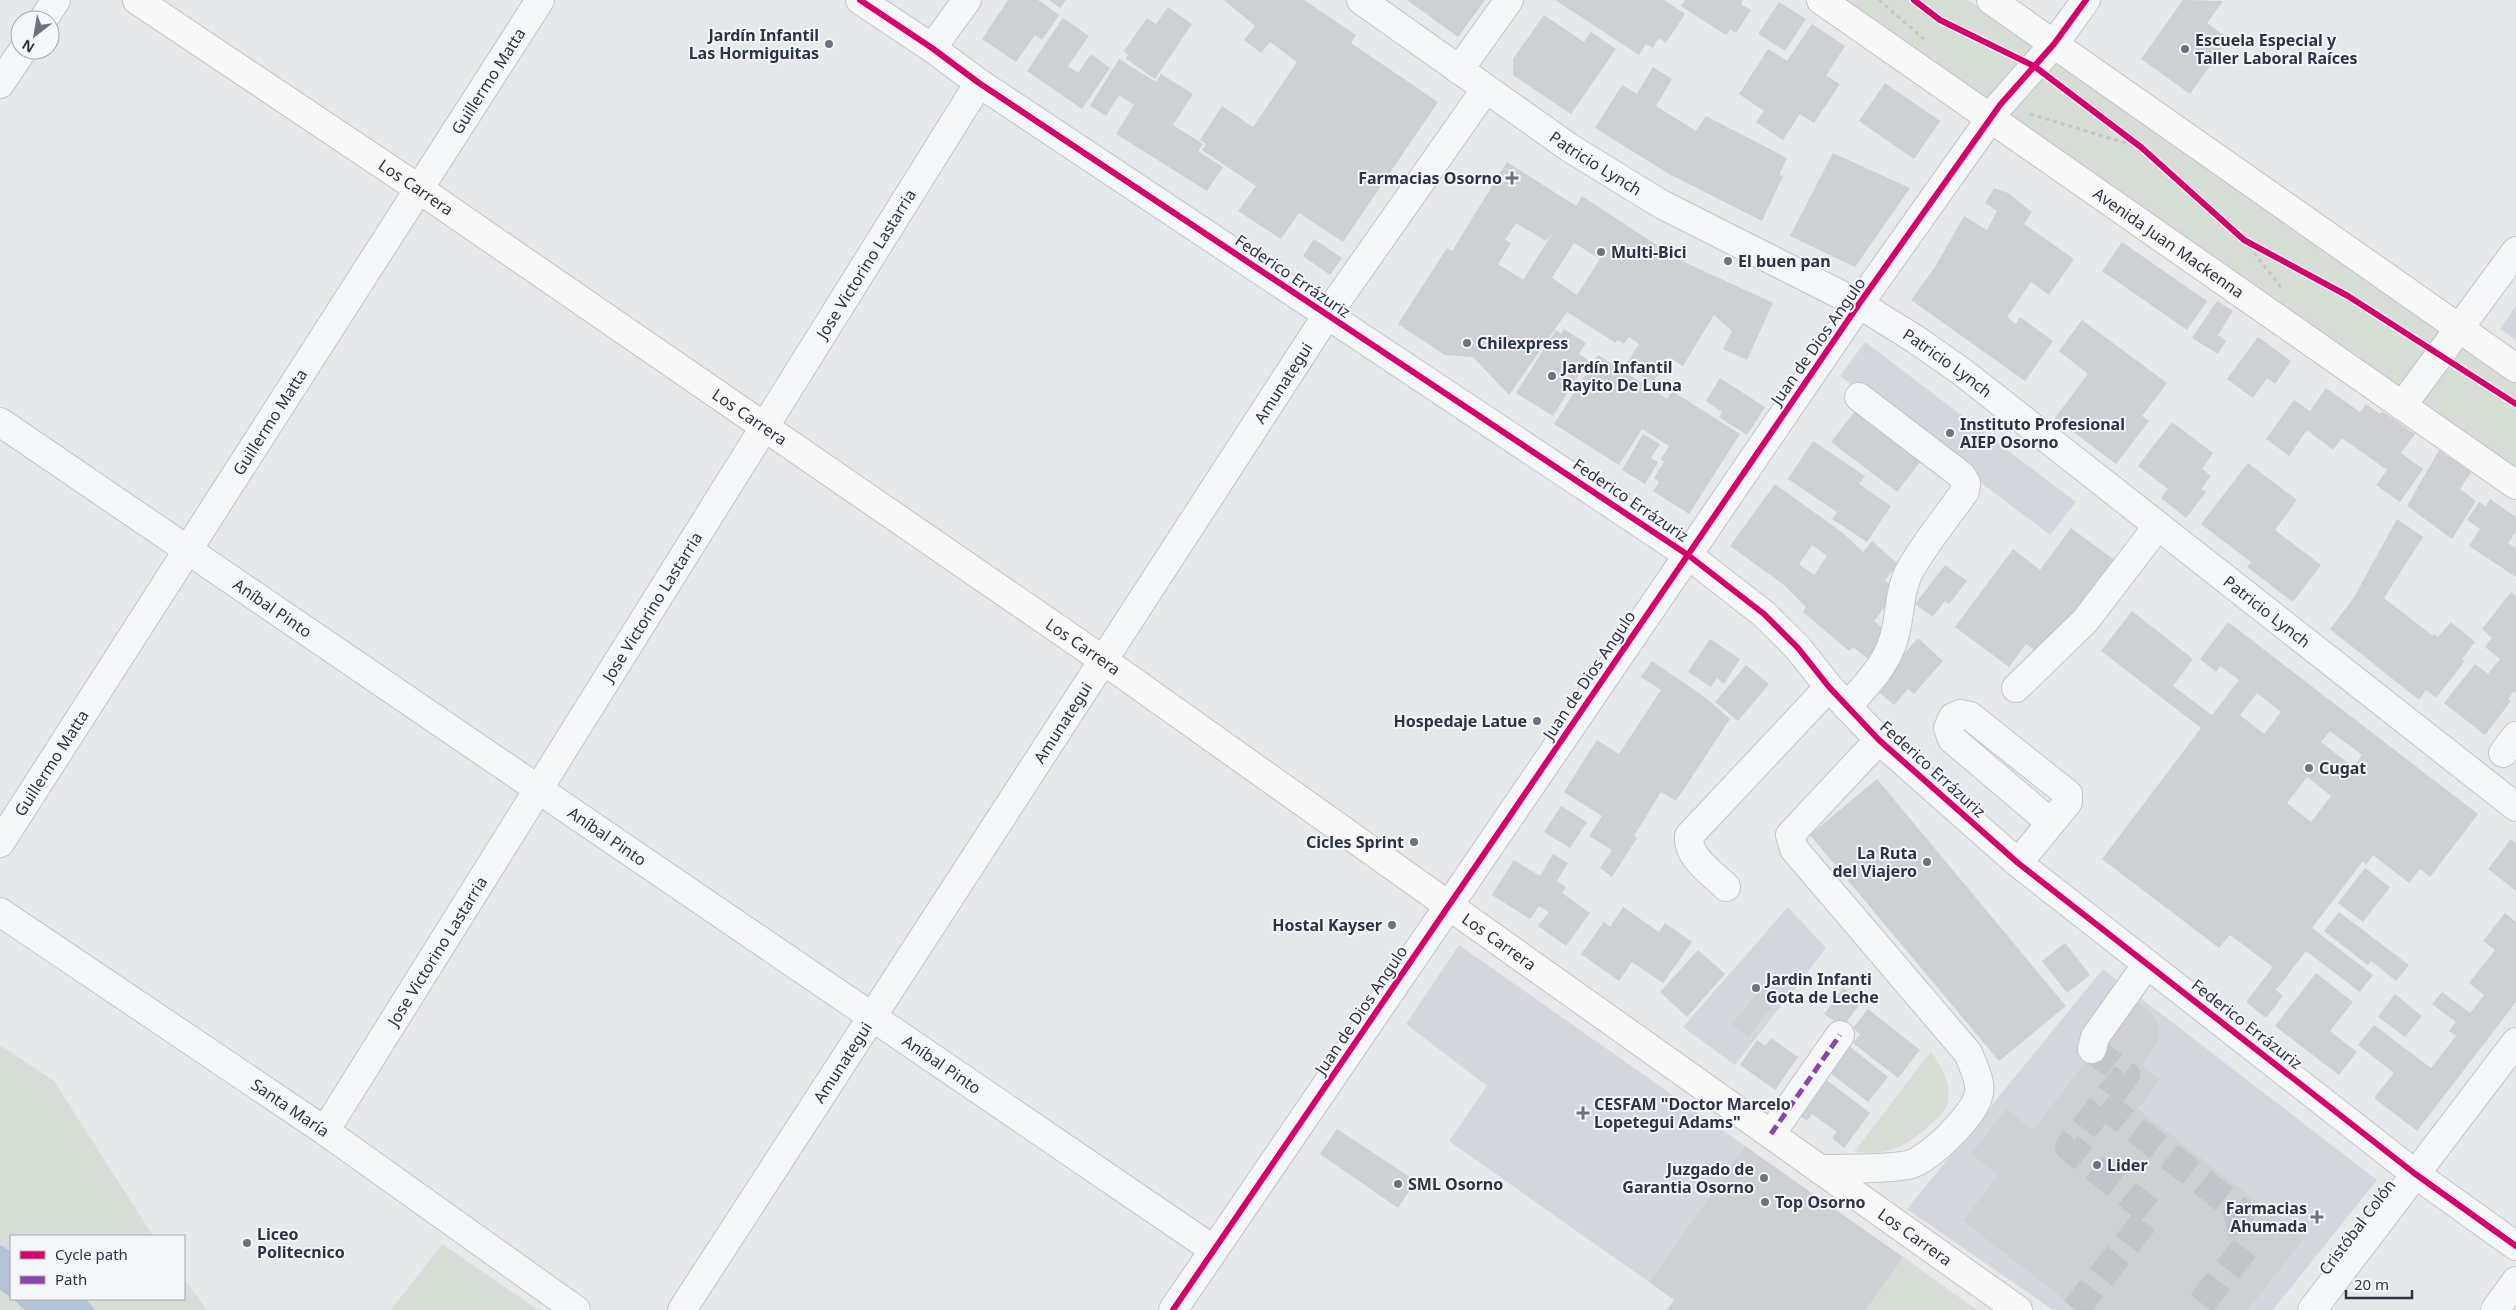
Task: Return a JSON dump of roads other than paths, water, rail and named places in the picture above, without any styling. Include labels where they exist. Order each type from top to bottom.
[{"type":"main road","name":"Los Carrera","points":[[136,0],[419,189],[1103,660],[2018,1310]]},
{"type":"main road","name":"Avenida Juan Mackenna","points":[[1821,0],[2516,485]]},
{"type":"main road","points":[[1991,0],[2516,368]]},
{"type":"street","name":"Guillermo Matta","points":[[0,843],[540,0]]},
{"type":"street","name":"Federico Errázuriz","points":[[860,0],[932,48],[979,83],[1688,555],[1764,614],[1798,648],[1838,697],[1879,740],[2018,863],[2414,1174],[2516,1246]]},
{"type":"street","points":[[932,48],[968,0]]},
{"type":"street","name":"Patricio Lynch","points":[[1361,0],[1485,90],[1570,148],[1661,204],[1859,304],[1916,339],[1961,371],[2157,527],[2516,807]]},
{"type":"street","points":[[1459,70],[1509,0]]},
{"type":"street","name":"Juan de Dios Angulo","points":[[1173,1310],[1859,304],[1990,118],[2054,44],[2086,0]]},
{"type":"street","points":[[0,84],[16,60]]},
{"type":"street","name":"Jose Victorino Lastarria","points":[[325,1131],[979,83]]},
{"type":"street","name":"Amunategui","points":[[682,1310],[1327,315],[1485,90]]},
{"type":"street","points":[[2402,406],[2516,251]]},
{"type":"street","points":[[1726,886],[1694,856],[1688,846],[1689,836],[1838,697],[1881,666],[1893,642],[1900,614],[1902,593],[1910,571],[1965,491],[1966,483],[1961,475],[1859,397]]},
{"type":"street","name":"Aníbal Pinto","points":[[0,422],[1214,1250]]},
{"type":"street","points":[[2016,688],[2085,621],[2157,527]]},
{"type":"street","points":[[1820,1169],[1880,1168],[1910,1164],[1938,1146],[1964,1122],[1979,1097],[1978,1078],[1968,1053],[1794,849],[1790,835],[1879,740]]},
{"type":"street","points":[[2018,863],[2051,823]]},
{"type":"street","name":"Santa María","points":[[0,912],[325,1131],[576,1310]]},
{"type":"street","points":[[2092,1048],[2095,1037],[2147,964]]},
{"type":"street","points":[[1771,1134],[1840,1035]]},
{"type":"street","name":"Cristóbal Colón","points":[[2312,1310],[2516,1042]]},
{"type":"street","points":[[2495,1310],[2516,1281]]},
{"type":"water","points":[[0,1245],[10,1250],[10,1297],[0,1290]]},
{"type":"water","points":[[14,1300],[87,1300],[95,1310],[24,1310]]},
{"type":"tunnel","points":[[2075,1310],[2151,1213],[2069,1147],[2126,1075],[2092,1049]]},
{"type":"tunnel","points":[[2103,1104],[2236,1208],[2245,1248],[2196,1310]]},
{"type":"place","name":"Jardín Infantil Las Hormiguitas","points":[[829,44]]},
{"type":"place","name":"Escuela Especial y Taller Laboral Raíces","points":[[2185,49]]},
{"type":"place","name":"Farmacias Osorno","points":[[1512,178]]},
{"type":"place","name":"Multi-Bici","points":[[1601,252]]},
{"type":"place","name":"El buen pan","points":[[1728,261]]},
{"type":"place","name":"Chilexpress","points":[[1467,343]]},
{"type":"place","name":"Jardín Infantil Rayito De Luna","points":[[1552,376]]},
{"type":"place","name":"Instituto Profesional AIEP Osorno","points":[[1950,433]]},
{"type":"place","name":"Hospedaje Latue","points":[[1537,721]]},
{"type":"place","name":"Cugat","points":[[2309,768]]},
{"type":"place","name":"Cicles Sprint","points":[[1414,842]]},
{"type":"place","name":"La Ruta del Viajero","points":[[1927,862]]},
{"type":"place","name":"Hostal Kayser","points":[[1392,925]]},
{"type":"place","name":"Jardin Infanti Gota de Leche","points":[[1756,988]]},
{"type":"place","name":"CESFAM \"Doctor Marcelo Lopetegui Adams\"","points":[[1583,1113]]},
{"type":"place","name":"Lider","points":[[2097,1165]]},
{"type":"place","name":"Juzgado de Garantia Osorno","points":[[1764,1178]]},
{"type":"place","name":"SML Osorno","points":[[1398,1184]]},
{"type":"place","name":"Top Osorno","points":[[1765,1202]]},
{"type":"place","name":"Farmacias Ahumada","points":[[2317,1217]]},
{"type":"place","name":"Liceo Politecnico","points":[[247,1243]]}]
